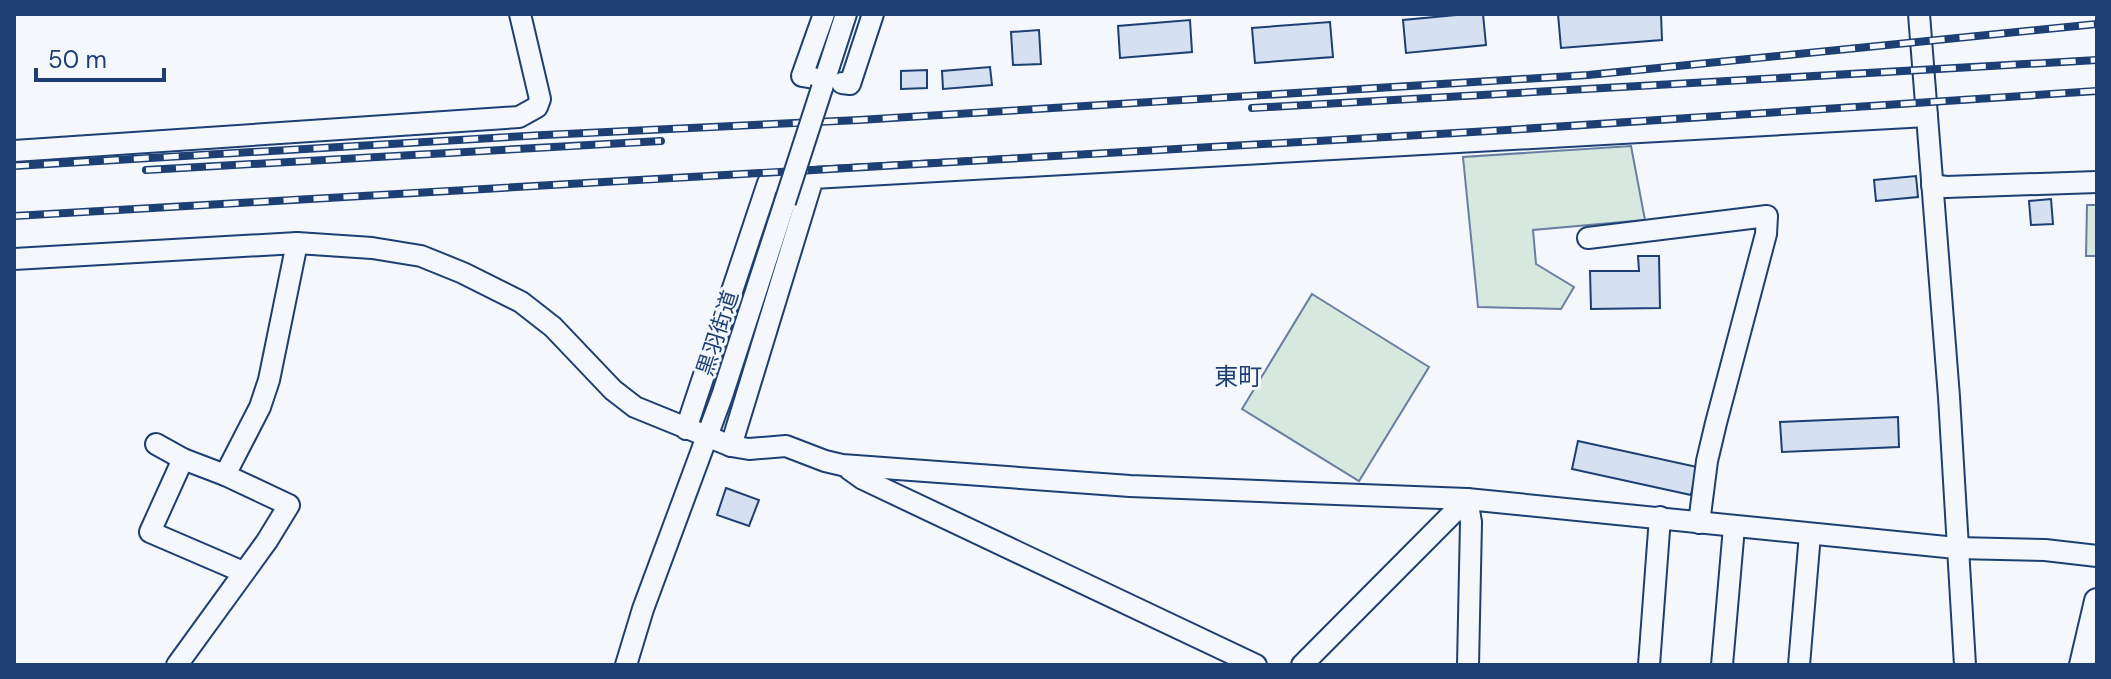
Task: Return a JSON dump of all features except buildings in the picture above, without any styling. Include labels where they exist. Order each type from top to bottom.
[{"type":"main road","points":[[2089,651],[2097,601]]},
{"type":"street","points":[[14,151],[519,117],[537,107],[540,99],[520,14]]},
{"type":"street","points":[[824,14],[802,76],[826,83],[850,84],[873,14]]},
{"type":"street","name":"黒羽街道","points":[[626,665],[643,609],[707,438],[826,83],[846,14]]},
{"type":"street","points":[[1919,14],[1949,397],[1965,665]]},
{"type":"street","points":[[686,429],[768,183],[1927,116]]},
{"type":"street","points":[[731,446],[813,178]]},
{"type":"street","points":[[1932,185],[2097,182]]},
{"type":"street","points":[[1588,238],[1767,216],[1766,234],[1707,461],[1699,523]]},
{"type":"street","points":[[225,475],[260,407],[269,380],[297,243]]},
{"type":"street","points":[[14,259],[297,243],[372,248],[408,254],[463,273],[521,302],[553,327],[613,390],[635,407],[731,446],[749,449],[786,446],[842,465],[1130,486],[1467,499],[1956,548],[2045,550],[2097,556]]},
{"type":"street","points":[[156,444],[289,505],[267,541],[177,665]]},
{"type":"street","points":[[183,459],[150,532],[243,572]]},
{"type":"street","points":[[842,465],[863,479],[1256,665]]},
{"type":"street","points":[[1302,665],[1467,499]]},
{"type":"street","points":[[1467,499],[1471,522],[1468,665]]},
{"type":"street","points":[[1649,665],[1660,517]]},
{"type":"street","points":[[1722,665],[1734,527]]},
{"type":"street","points":[[1799,665],[1810,534]]},
{"type":"shaded area","points":[[1631,146],[1645,220],[1533,230],[1536,264],[1574,287],[1561,309],[1478,307],[1463,157]]},
{"type":"shaded area","points":[[2087,205],[2097,205],[2097,256],[2086,256]]},
{"type":"shaded area","points":[[1312,294],[1429,367],[1359,481],[1242,409]]},
{"type":"railway","points":[[14,166],[859,120],[1588,75],[2097,24]]},
{"type":"railway","points":[[1252,108],[2097,60]]},
{"type":"railway","points":[[14,216],[1507,130],[2097,91]]},
{"type":"railway","points":[[146,170],[661,141]]},
{"type":"district","name":"東町","points":[[1238,377]]}]
